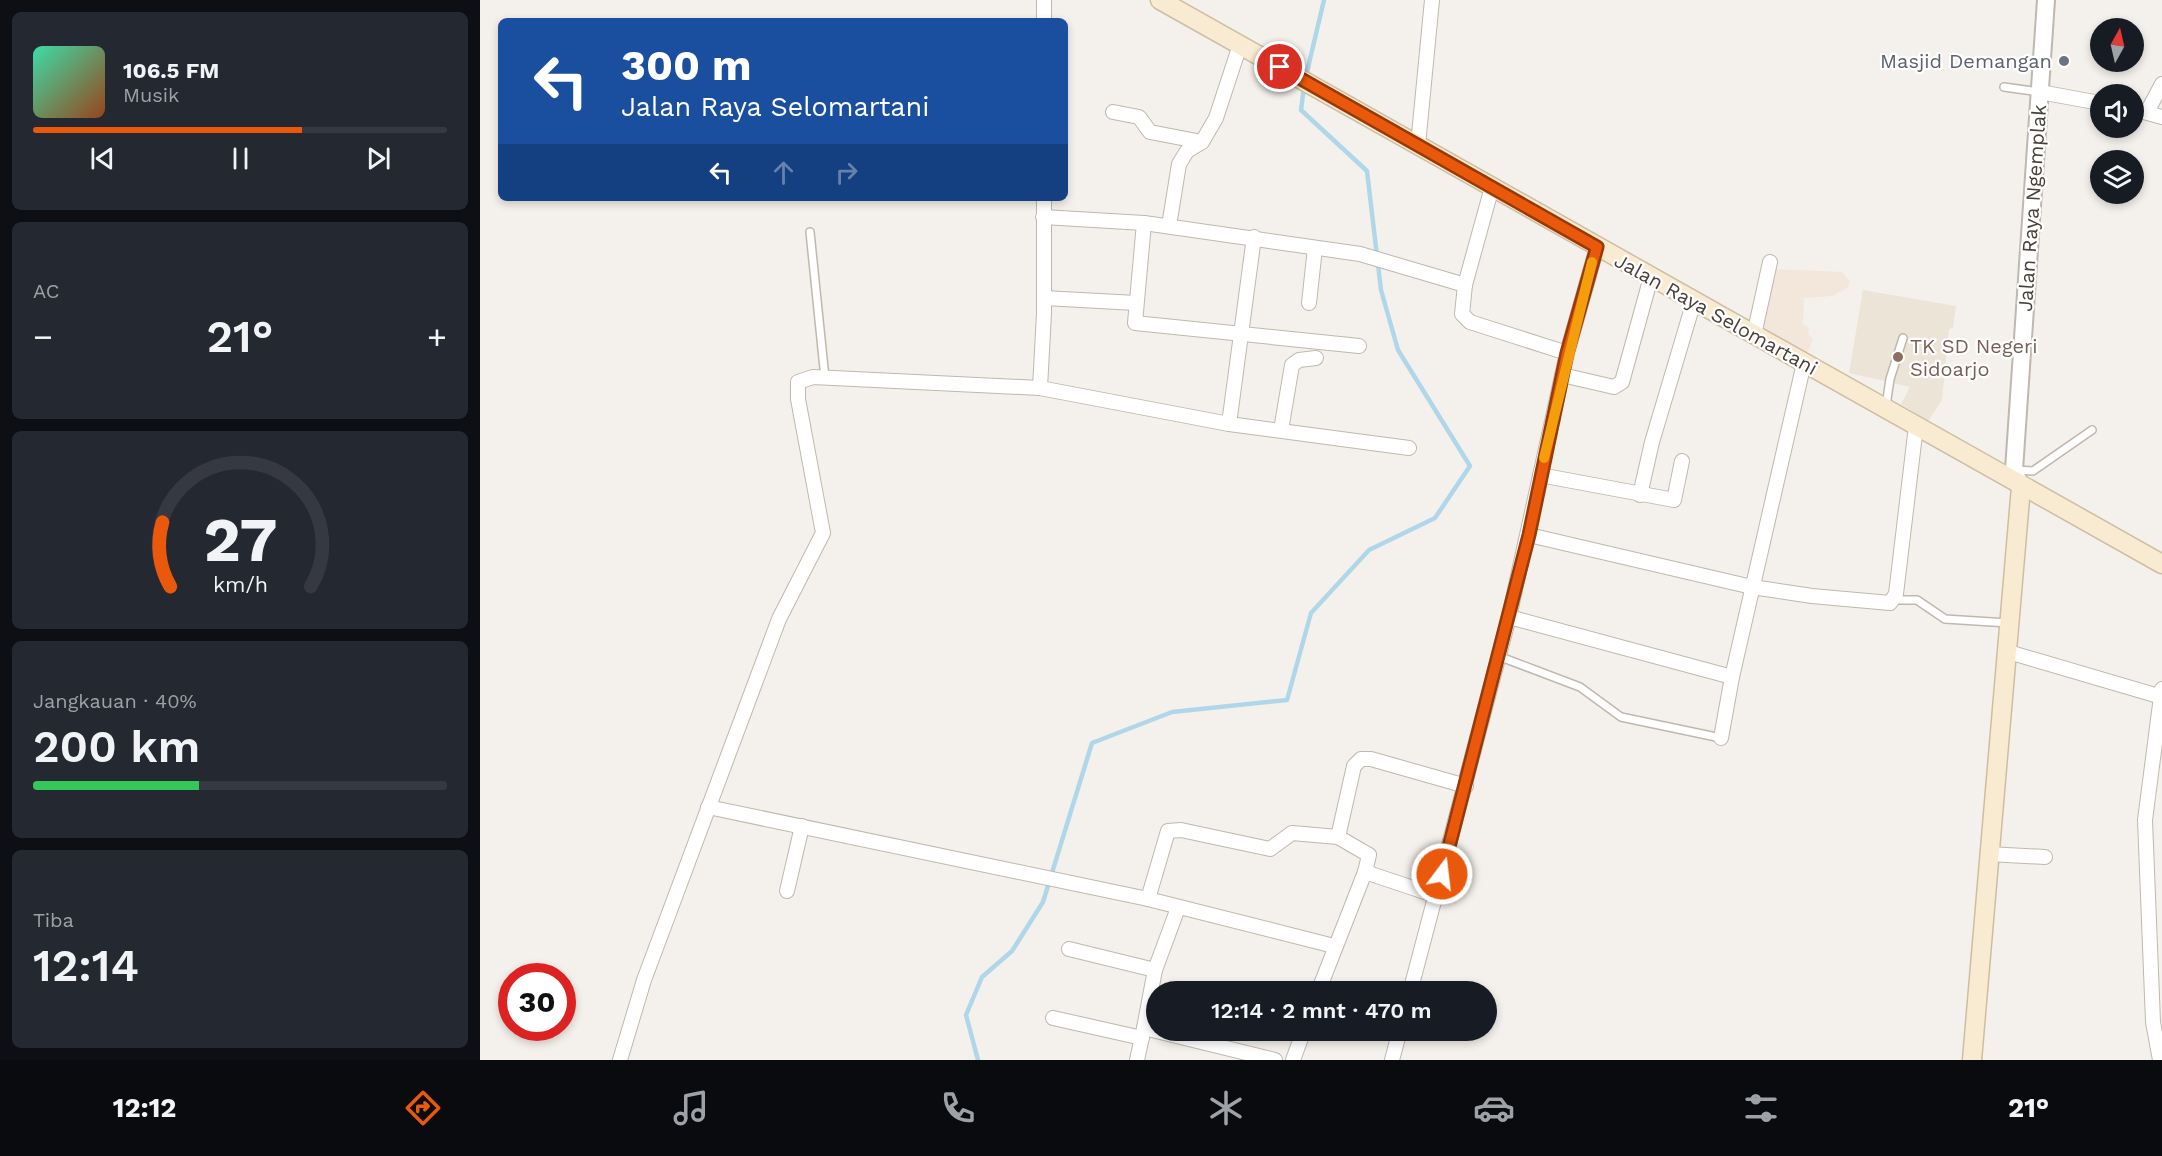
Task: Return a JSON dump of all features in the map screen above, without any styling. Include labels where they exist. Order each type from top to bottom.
[{"type":"main road","name":"Jalan Raya Selomartani","points":[[1160,0],[2021,487],[2162,564]]},
{"type":"main road","points":[[1972,1060],[2005,651],[2021,487]]},
{"type":"street","points":[[1044,0],[1044,18]]},
{"type":"street","points":[[1418,145],[1432,0]]},
{"type":"street","name":"Jalan Raya Ngemplak","points":[[2021,487],[2014,470],[2046,0]]},
{"type":"street","points":[[1169,226],[1179,164],[1186,151],[1202,142],[1216,118],[1240,45]]},
{"type":"street","points":[[2147,112],[2162,84]]},
{"type":"street","points":[[2040,92],[2090,101]]},
{"type":"street","points":[[2144,111],[2162,117]]},
{"type":"street","points":[[1113,112],[1139,117],[1150,132],[1202,142]]},
{"type":"street","points":[[1492,188],[1465,285],[1462,315],[1470,322],[1567,353]]},
{"type":"street","points":[[1040,388],[1044,298],[1044,201]]},
{"type":"street","points":[[1043,217],[1144,223],[1360,254],[1387,260],[1465,285]]},
{"type":"street","points":[[1144,223],[1135,323],[1359,346]]},
{"type":"street","points":[[1229,424],[1254,237]]},
{"type":"street","points":[[1413,981],[1509,617],[1529,535],[1567,353],[1597,247]]},
{"type":"street","points":[[1309,303],[1315,248]]},
{"type":"street","points":[[1754,335],[1770,262]]},
{"type":"street","points":[[1562,375],[1614,387],[1622,382],[1651,277]]},
{"type":"street","points":[[1044,298],[1137,303]]},
{"type":"street","points":[[1640,495],[1652,441],[1694,301]]},
{"type":"street","points":[[1281,430],[1292,364],[1299,360],[1316,358]]},
{"type":"street","points":[[1721,738],[1732,677],[1804,363]]},
{"type":"street","points":[[620,1060],[644,980],[779,619],[823,533],[798,382],[808,378],[825,378],[1040,388],[1229,424],[1409,448]]},
{"type":"street","points":[[1529,535],[1752,588],[1890,603],[1895,600],[1916,426]]},
{"type":"street","points":[[1540,475],[1674,500],[1682,461]]},
{"type":"street","points":[[1509,617],[1732,677]]},
{"type":"street","points":[[2005,651],[2162,694],[2155,803],[2145,820],[2153,1022],[2160,1060]]},
{"type":"street","points":[[1338,837],[1352,773],[1361,759],[1371,759],[1466,786]]},
{"type":"street","points":[[708,807],[1148,899],[1334,946]]},
{"type":"street","points":[[787,891],[802,826]]},
{"type":"street","points":[[1148,899],[1168,831],[1181,830],[1270,849],[1292,833],[1338,837],[1368,852],[1365,872],[1322,981]]},
{"type":"street","points":[[1988,854],[2045,857]]},
{"type":"street","points":[[1365,872],[1437,896]]},
{"type":"street","points":[[1137,1060],[1155,970],[1178,908]]},
{"type":"street","points":[[1070,949],[1155,970]]},
{"type":"street","points":[[1053,1018],[1143,1033],[1275,1060]]},
{"type":"street","points":[[1293,1060],[1300,1041]]},
{"type":"street","points":[[1392,1060],[1397,1041]]},
{"type":"lane","points":[[2004,87],[2040,92]]},
{"type":"lane","points":[[810,232],[825,378]]},
{"type":"lane","points":[[1885,409],[1903,338]]},
{"type":"lane","points":[[2014,470],[2033,471],[2092,430]]},
{"type":"lane","points":[[1895,600],[1917,600],[1926,603],[1945,619],[2008,623]]},
{"type":"lane","points":[[1498,656],[1580,687],[1621,717],[1721,738]]},
{"type":"shaded area","points":[[1774,269],[1842,272],[1850,281],[1847,288],[1832,296],[1804,298],[1803,324],[1809,328],[1808,334],[1813,339],[1807,354],[1761,329]]},
{"type":"shaded area","name":"TK SD Negeri Sidoarjo","points":[[1863,290],[1956,306],[1953,328],[1949,329],[1942,400],[1928,421],[1901,404],[1910,387],[1849,373]]},
{"type":"waterway","points":[[1306,76],[1324,0]]},
{"type":"waterway","points":[[978,1060],[966,1015],[982,977],[1012,951],[1043,902],[1092,743],[1172,712],[1287,700],[1311,613],[1369,550],[1435,518],[1470,466],[1398,350],[1381,290],[1367,171],[1301,110],[1304,87]]},
{"type":"slow traffic","points":[[1544,458],[1567,353],[1592,262]]},
{"type":"place","name":"Masjid Demangan","points":[[2064,61]]},
{"type":"place","name":"TK SD Negeri Sidoarjo","points":[[1898,357]]},
{"type":"route","points":[[1280,67],[1597,247],[1567,353],[1529,535],[1442,874]]}]
